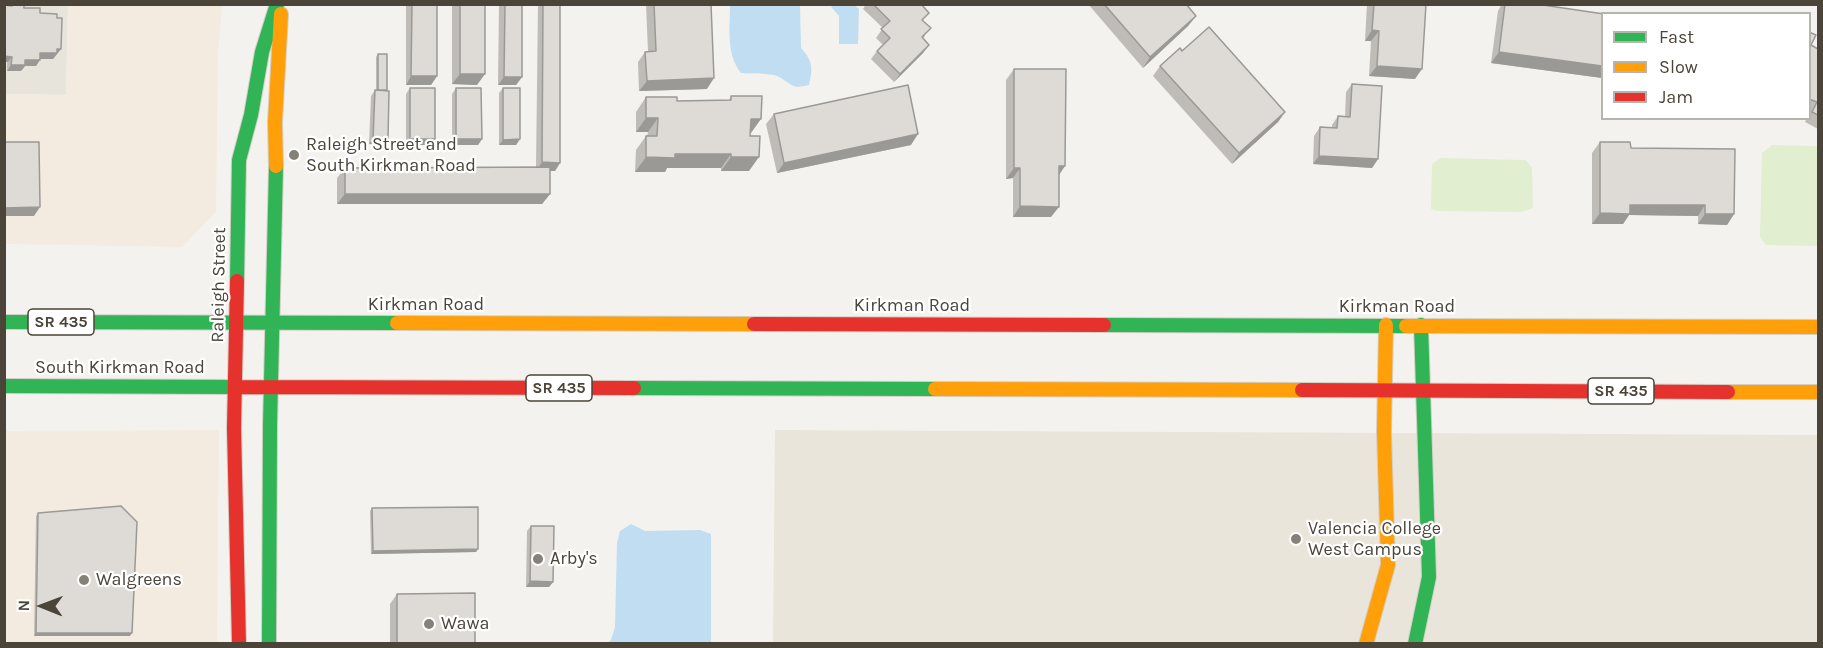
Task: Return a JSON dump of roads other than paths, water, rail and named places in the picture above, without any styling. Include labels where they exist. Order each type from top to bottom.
[{"type":"main road","name":"Raleigh Street","points":[[239,644],[235,387],[239,160],[251,115],[262,52],[279,4]]},
{"type":"main road","name":"Raleigh Street","points":[[269,644],[271,387],[276,178],[274,122],[280,54],[279,4]]},
{"type":"main road","name":"Kirkman Road","points":[[4,322],[1818,327]]},
{"type":"main road","points":[[1366,644],[1388,565],[1384,432],[1386,325]]},
{"type":"main road","points":[[1415,644],[1429,577],[1421,325]]},
{"type":"main road","name":"South Kirkman Road","points":[[4,386],[235,387]]},
{"type":"main road","name":"SR 435","points":[[235,387],[1818,392]]},
{"type":"water","points":[[730,5],[800,5],[801,48],[811,65],[809,85],[794,86],[774,75],[741,73],[736,66],[731,49]]},
{"type":"water","points":[[854,5],[859,9],[858,44],[839,44],[839,16],[831,7]]},
{"type":"water","points":[[631,524],[645,531],[700,530],[711,534],[711,643],[607,643],[611,640],[615,627],[617,543],[620,531]]},
{"type":"place","name":"Raleigh Street and South Kirkman Road","points":[[294,155]]},
{"type":"place","name":"Valencia College West Campus","points":[[1296,539]]},
{"type":"place","name":"Arby's","points":[[538,559]]},
{"type":"place","name":"Walgreens","points":[[84,580]]},
{"type":"place","name":"Wawa","points":[[429,624]]}]
